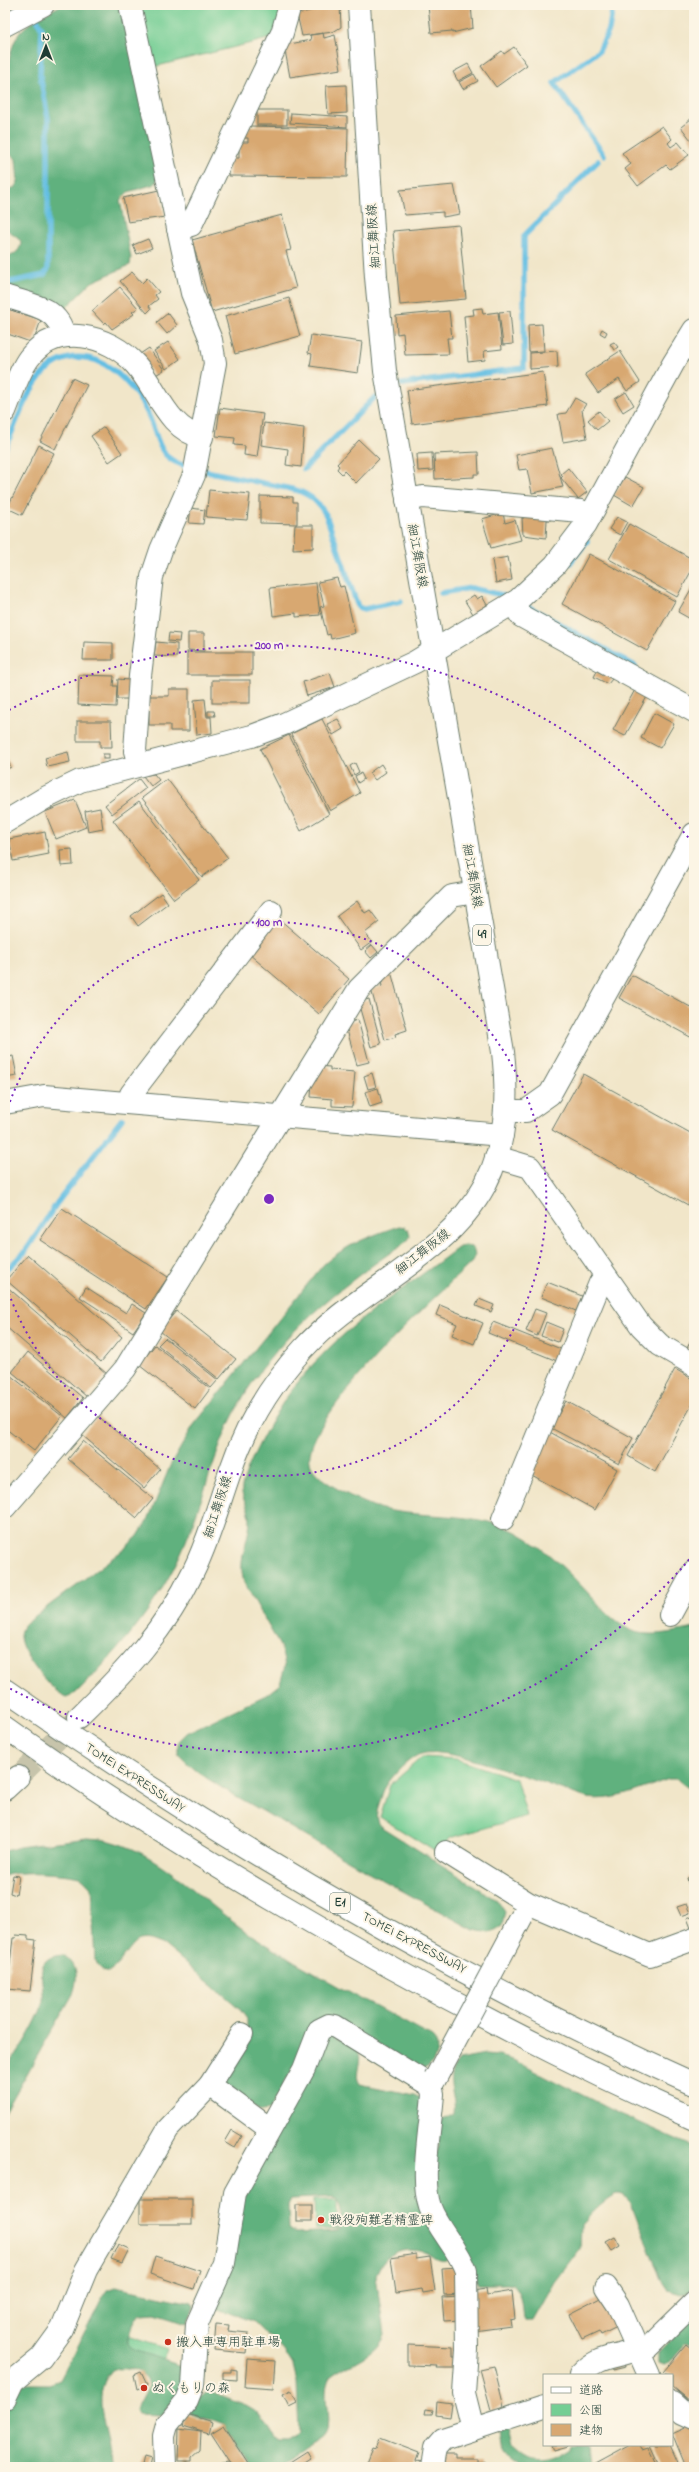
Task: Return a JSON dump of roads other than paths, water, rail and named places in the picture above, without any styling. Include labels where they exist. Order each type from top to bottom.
[{"type":"main road","points":[[130,5],[192,293],[214,351],[214,376],[202,437],[189,490],[161,550],[152,577],[140,676],[135,751],[139,765]]},
{"type":"main road","points":[[178,228],[191,225],[282,33],[290,5]]},
{"type":"main road","name":"細江舞阪線","points":[[79,1717],[132,1664],[162,1626],[180,1598],[204,1549],[241,1444],[253,1418],[284,1371],[303,1349],[344,1310],[424,1253],[459,1222],[485,1184],[496,1157],[502,1136],[506,1111],[503,1052],[407,500],[382,340],[360,5]]},
{"type":"main road","points":[[5,25],[36,9]]},
{"type":"main road","points":[[5,296],[55,315],[62,326],[64,336]]},
{"type":"main road","points":[[5,822],[62,789],[99,775],[268,731],[434,651],[513,603],[556,565],[590,516],[673,364],[694,330]]},
{"type":"main road","points":[[5,411],[28,359],[44,344],[64,336],[85,336],[95,339],[127,357],[142,373],[180,427],[192,435],[202,437]]},
{"type":"main road","points":[[407,500],[423,497],[581,511],[590,516]]},
{"type":"main road","points":[[513,603],[522,616],[694,711]]},
{"type":"main road","points":[[506,1111],[526,1111],[550,1094],[694,834]]},
{"type":"main road","points":[[5,1507],[125,1369],[359,989],[452,896],[475,892]]},
{"type":"main road","points":[[130,1104],[131,1094],[271,911]]},
{"type":"main road","points":[[5,1103],[44,1096],[502,1136]]},
{"type":"main road","points":[[496,1157],[530,1167],[607,1278],[650,1336],[671,1352],[694,1365]]},
{"type":"main road","points":[[504,1519],[600,1283],[607,1278]]},
{"type":"main road","points":[[670,1615],[694,1572]]},
{"type":"main road","name":"TOMEI EXPRESSWAY","points":[[5,1690],[78,1741],[206,1824],[334,1900],[503,1991],[639,2060],[694,2084]]},
{"type":"main road","name":"E1","points":[[5,1727],[62,1768],[191,1851],[360,1951],[488,2020],[626,2089],[694,2120]]},
{"type":"main road","points":[[446,1852],[525,1910],[650,1955],[694,1939]]},
{"type":"main road","points":[[473,2429],[464,2393],[467,2350],[466,2271],[463,2261],[436,2220],[426,2194],[433,2083],[525,1910]]},
{"type":"main road","points":[[165,2467],[164,2436],[173,2416],[191,2393],[197,2324],[224,2263],[234,2193],[304,2069],[319,2030],[329,2025],[433,2083]]},
{"type":"main road","points":[[5,2398],[13,2381],[41,2358],[62,2329],[86,2270],[168,2129],[210,2085],[242,2034]]},
{"type":"main road","points":[[210,2085],[270,2129]]},
{"type":"main road","points":[[606,2286],[618,2305],[649,2374]]},
{"type":"main road","points":[[581,2374],[595,2362],[606,2356],[649,2347],[694,2303]]},
{"type":"main road","points":[[673,2404],[683,2413],[694,2418]]},
{"type":"main road","points":[[432,2467],[438,2442],[543,2406]]},
{"type":"waterway","points":[[604,155],[554,83],[599,51],[609,30],[613,5]]},
{"type":"waterway","points":[[5,283],[44,275],[48,269],[48,118],[40,75],[42,29],[35,15]]},
{"type":"waterway","points":[[402,384],[524,368],[524,236],[598,161]]},
{"type":"waterway","points":[[5,449],[25,402],[43,373],[55,363],[70,358],[87,358],[106,365],[115,371],[131,387],[148,414],[161,448],[165,454],[179,464],[190,467]]},
{"type":"waterway","points":[[304,469],[375,397]]},
{"type":"waterway","points":[[201,470],[296,490],[310,497],[320,506],[326,515],[358,607],[364,609],[401,601]]},
{"type":"waterway","points":[[570,563],[587,541]]},
{"type":"waterway","points":[[441,593],[471,588],[502,595]]},
{"type":"waterway","points":[[525,603],[527,606],[635,666]]},
{"type":"waterway","points":[[5,1271],[25,1252],[57,1203],[122,1119]]},
{"type":"tunnel","points":[[18,1777],[79,1718]]},
{"type":"place","name":"戦役殉難者精霊碑","points":[[321,2220]]},
{"type":"place","name":"搬入車専用駐車場","points":[[168,2342]]},
{"type":"place","name":"ぬくもりの森","points":[[144,2388]]}]
